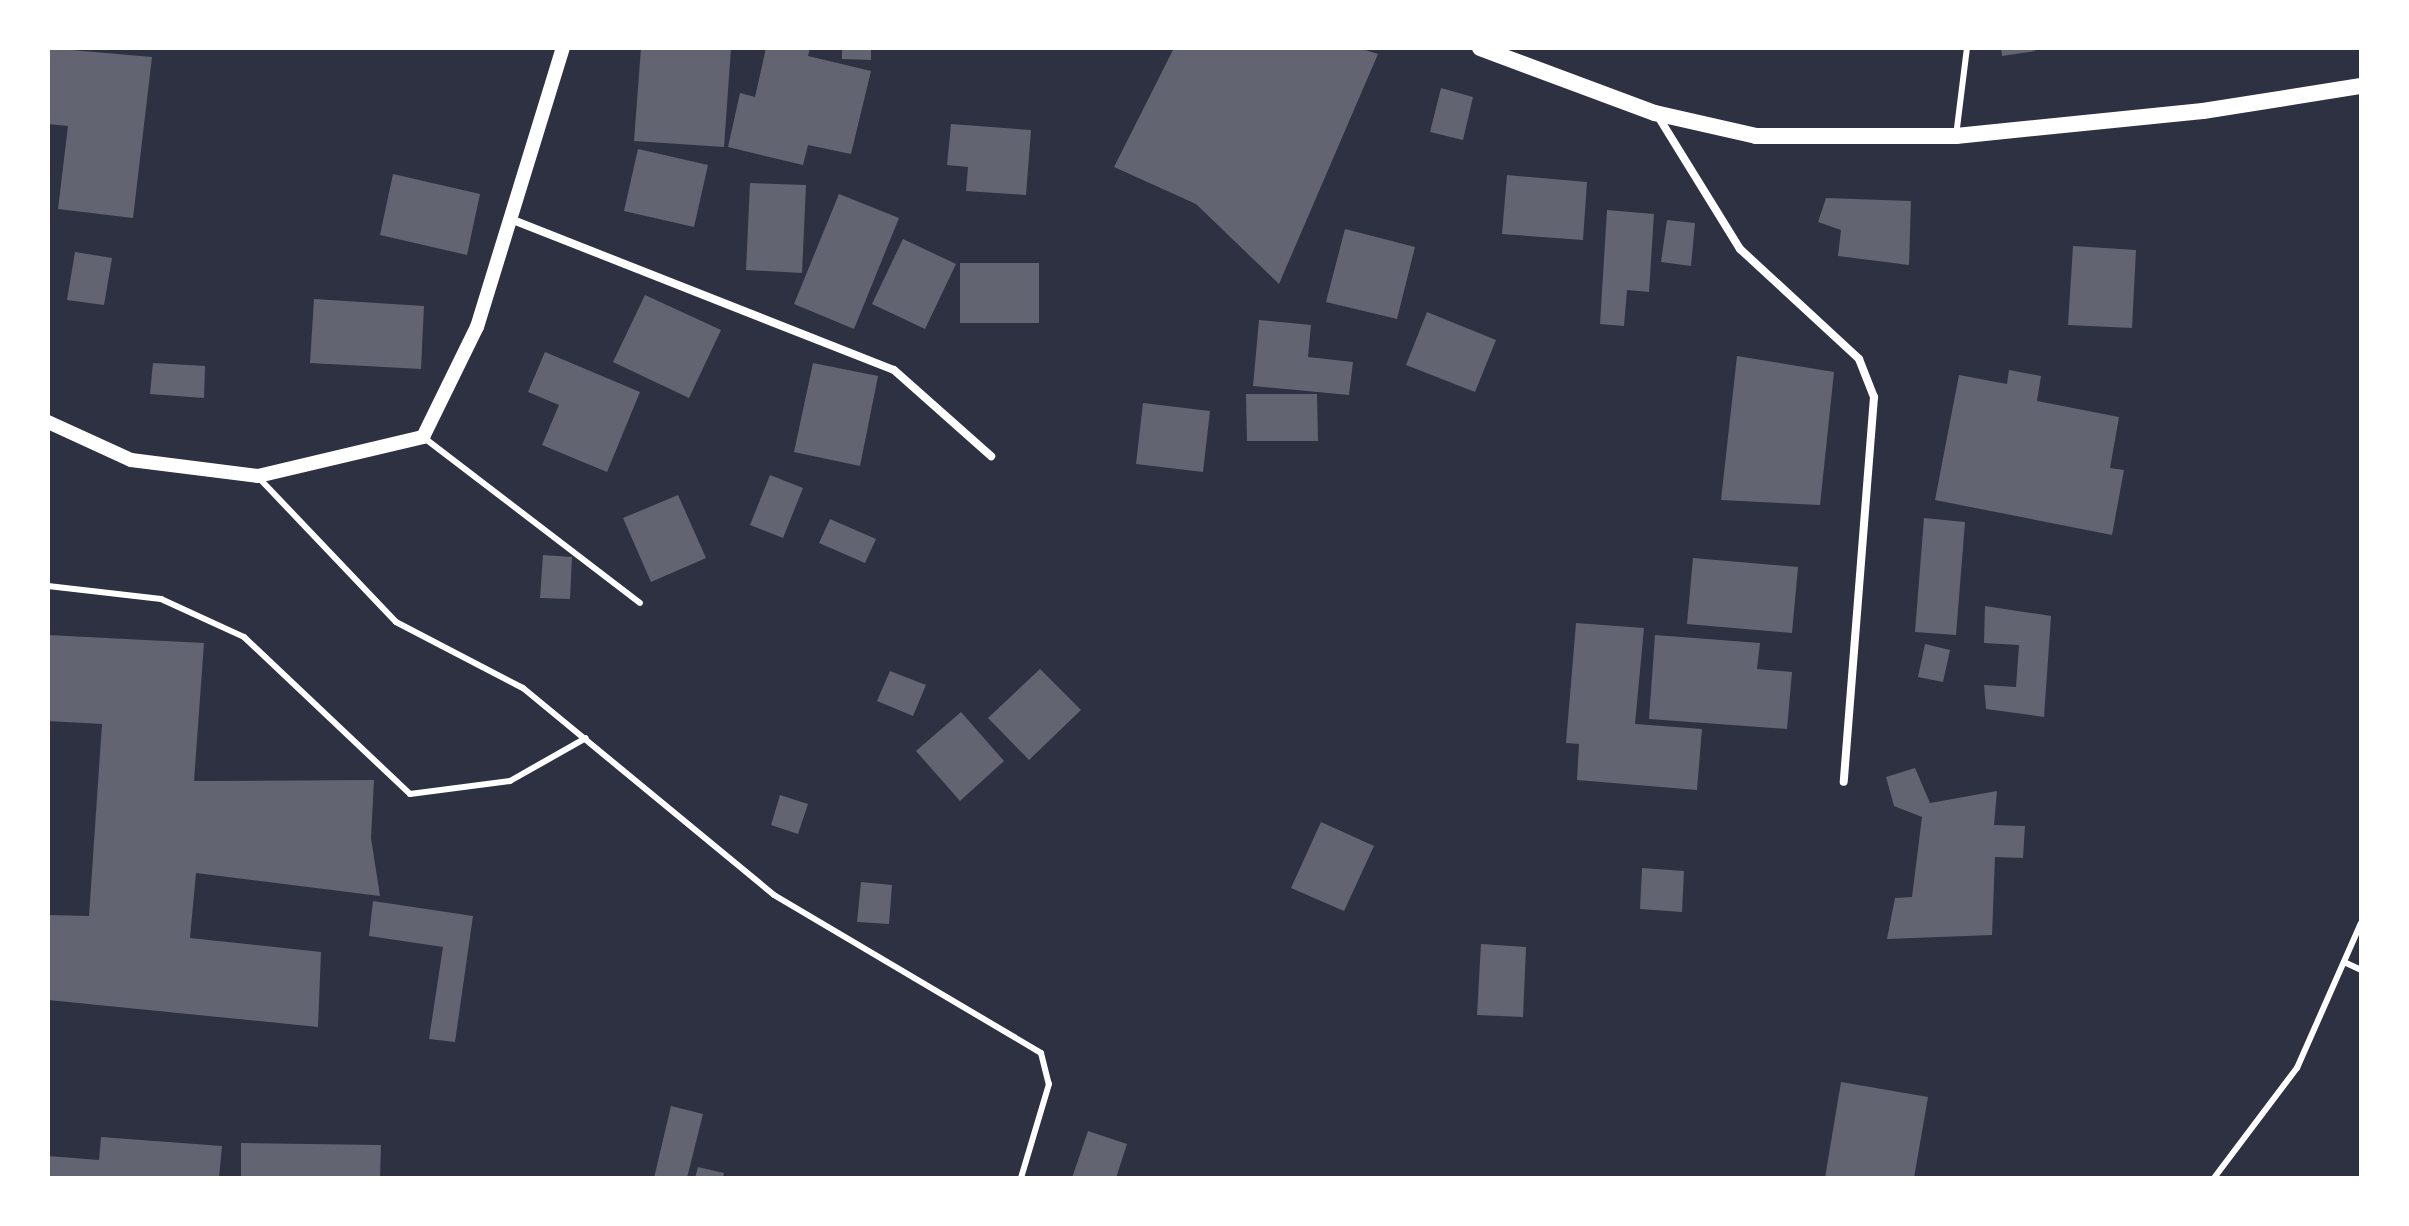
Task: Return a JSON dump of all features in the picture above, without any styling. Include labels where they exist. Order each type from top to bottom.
[{"type":"main road","points":[[1480,48],[1655,113],[1756,136],[1956,136],[2203,111],[2361,86]]},
{"type":"street","points":[[48,422],[131,460],[258,476],[423,437],[477,327],[513,220],[563,48]]},
{"type":"street","points":[[1655,113],[1740,249],[1859,359],[1874,397],[1844,782]]},
{"type":"street","points":[[513,220],[894,370],[991,456]]},
{"type":"lane","points":[[1956,136],[1967,48]]},
{"type":"lane","points":[[423,437],[640,603]]},
{"type":"lane","points":[[258,476],[396,622],[523,688],[774,895],[1041,1053],[1049,1084],[1021,1178]]},
{"type":"lane","points":[[48,586],[161,599],[244,637],[410,794],[510,781],[586,738]]},
{"type":"lane","points":[[2214,1178],[2297,1068],[2361,923]]},
{"type":"lane","points":[[2344,962],[2361,970]]},
{"type":"building","points":[[48,48],[152,57],[133,218],[58,209],[68,126],[48,124]]},
{"type":"building","points":[[641,48],[731,48],[724,147],[634,141]]},
{"type":"building","points":[[766,48],[810,48],[808,56],[871,71],[851,154],[808,145],[803,165],[728,147],[740,93],[755,97]]},
{"type":"building","points":[[842,48],[871,48],[871,60],[842,59]]},
{"type":"building","points":[[1174,48],[1359,48],[1378,54],[1279,284],[1196,204],[1114,167]]},
{"type":"building","points":[[2001,48],[2034,48],[2035,51],[2002,56]]},
{"type":"building","points":[[1441,88],[1473,97],[1463,140],[1430,132]]},
{"type":"building","points":[[951,124],[1031,130],[1026,195],[966,191],[968,167],[947,165]]},
{"type":"building","points":[[638,149],[708,165],[694,227],[624,211]]},
{"type":"building","points":[[393,174],[480,194],[467,255],[380,235]]},
{"type":"building","points":[[1507,175],[1587,182],[1583,240],[1502,234]]},
{"type":"building","points":[[750,183],[806,185],[802,273],[746,270]]},
{"type":"building","points":[[839,194],[899,218],[854,329],[794,304]]},
{"type":"building","points":[[1826,198],[1911,201],[1909,265],[1838,256],[1841,230],[1818,222]]},
{"type":"building","points":[[1607,210],[1654,214],[1649,292],[1627,290],[1624,326],[1600,324]]},
{"type":"building","points":[[1667,220],[1695,223],[1691,266],[1661,262]]},
{"type":"building","points":[[1345,229],[1415,247],[1397,319],[1326,302]]},
{"type":"building","points":[[903,239],[956,264],[925,329],[872,304]]},
{"type":"building","points":[[2073,246],[2136,250],[2132,328],[2068,325]]},
{"type":"building","points":[[75,252],[112,258],[104,305],[67,300]]},
{"type":"building","points":[[960,263],[1039,263],[1039,323],[960,323]]},
{"type":"building","points":[[645,295],[721,330],[689,398],[613,362]]},
{"type":"building","points":[[314,299],[424,306],[421,369],[310,363]]},
{"type":"building","points":[[1427,312],[1496,340],[1475,392],[1406,365]]},
{"type":"building","points":[[1259,320],[1311,325],[1308,357],[1353,362],[1349,395],[1253,386]]},
{"type":"building","points":[[545,352],[640,392],[607,472],[542,445],[559,405],[528,392]]},
{"type":"building","points":[[1737,356],[1834,372],[1820,505],[1721,500]]},
{"type":"building","points":[[153,363],[205,366],[204,398],[150,394]]},
{"type":"building","points":[[813,363],[878,376],[860,466],[794,452]]},
{"type":"building","points":[[2009,370],[2041,376],[2037,401],[2119,417],[2110,468],[2124,470],[2112,535],[1935,500],[1959,375],[2007,384]]},
{"type":"building","points":[[1246,394],[1317,394],[1318,441],[1247,441]]},
{"type":"building","points":[[1143,403],[1210,411],[1203,472],[1136,464]]},
{"type":"building","points":[[770,475],[803,488],[783,538],[750,525]]},
{"type":"building","points":[[678,495],[706,558],[651,582],[623,518]]},
{"type":"building","points":[[1924,518],[1965,522],[1956,635],[1915,632]]},
{"type":"building","points":[[830,519],[876,539],[865,563],[819,543]]},
{"type":"building","points":[[543,555],[572,557],[570,599],[540,598]]},
{"type":"building","points":[[1693,558],[1798,567],[1792,633],[1687,624]]},
{"type":"building","points":[[1985,606],[2051,616],[2044,717],[1986,709],[1984,685],[2016,687],[2019,645],[1984,643]]},
{"type":"building","points":[[1576,623],[1644,628],[1635,724],[1702,729],[1697,790],[1577,780],[1579,744],[1566,743]]},
{"type":"building","points":[[48,635],[204,643],[194,781],[374,780],[371,838],[380,896],[196,873],[190,938],[321,952],[318,1027],[48,1000],[48,915],[89,916],[102,724],[48,721]]},
{"type":"building","points":[[1655,635],[1760,643],[1757,669],[1792,672],[1787,729],[1649,719]]},
{"type":"building","points":[[1925,644],[1950,650],[1943,682],[1918,677]]},
{"type":"building","points":[[1040,669],[1081,710],[1029,760],[988,718]]},
{"type":"building","points":[[890,671],[926,685],[913,716],[877,701]]},
{"type":"building","points":[[961,712],[1004,761],[960,801],[916,751]]},
{"type":"building","points":[[1915,768],[1930,803],[1997,791],[1994,825],[2025,826],[2023,858],[1995,857],[1992,935],[1887,939],[1895,898],[1912,897],[1922,817],[1894,806],[1886,777]]},
{"type":"building","points":[[780,795],[808,804],[798,834],[771,825]]},
{"type":"building","points":[[1321,822],[1374,846],[1344,911],[1291,888]]},
{"type":"building","points":[[1642,868],[1684,871],[1682,912],[1640,909]]},
{"type":"building","points":[[861,882],[892,885],[889,924],[857,922]]},
{"type":"building","points":[[373,901],[473,916],[455,1042],[429,1039],[443,947],[369,936]]},
{"type":"building","points":[[1481,944],[1526,947],[1523,1017],[1477,1015]]},
{"type":"building","points":[[1841,1082],[1928,1097],[1914,1178],[1825,1178]]},
{"type":"building","points":[[671,1106],[703,1114],[687,1178],[654,1178]]},
{"type":"building","points":[[1088,1131],[1127,1144],[1116,1178],[1072,1178]]},
{"type":"building","points":[[101,1137],[222,1146],[219,1178],[48,1178],[48,1156],[99,1160]]},
{"type":"building","points":[[241,1143],[381,1145],[380,1178],[241,1178]]},
{"type":"building","points":[[698,1167],[724,1173],[723,1178],[695,1178]]}]
